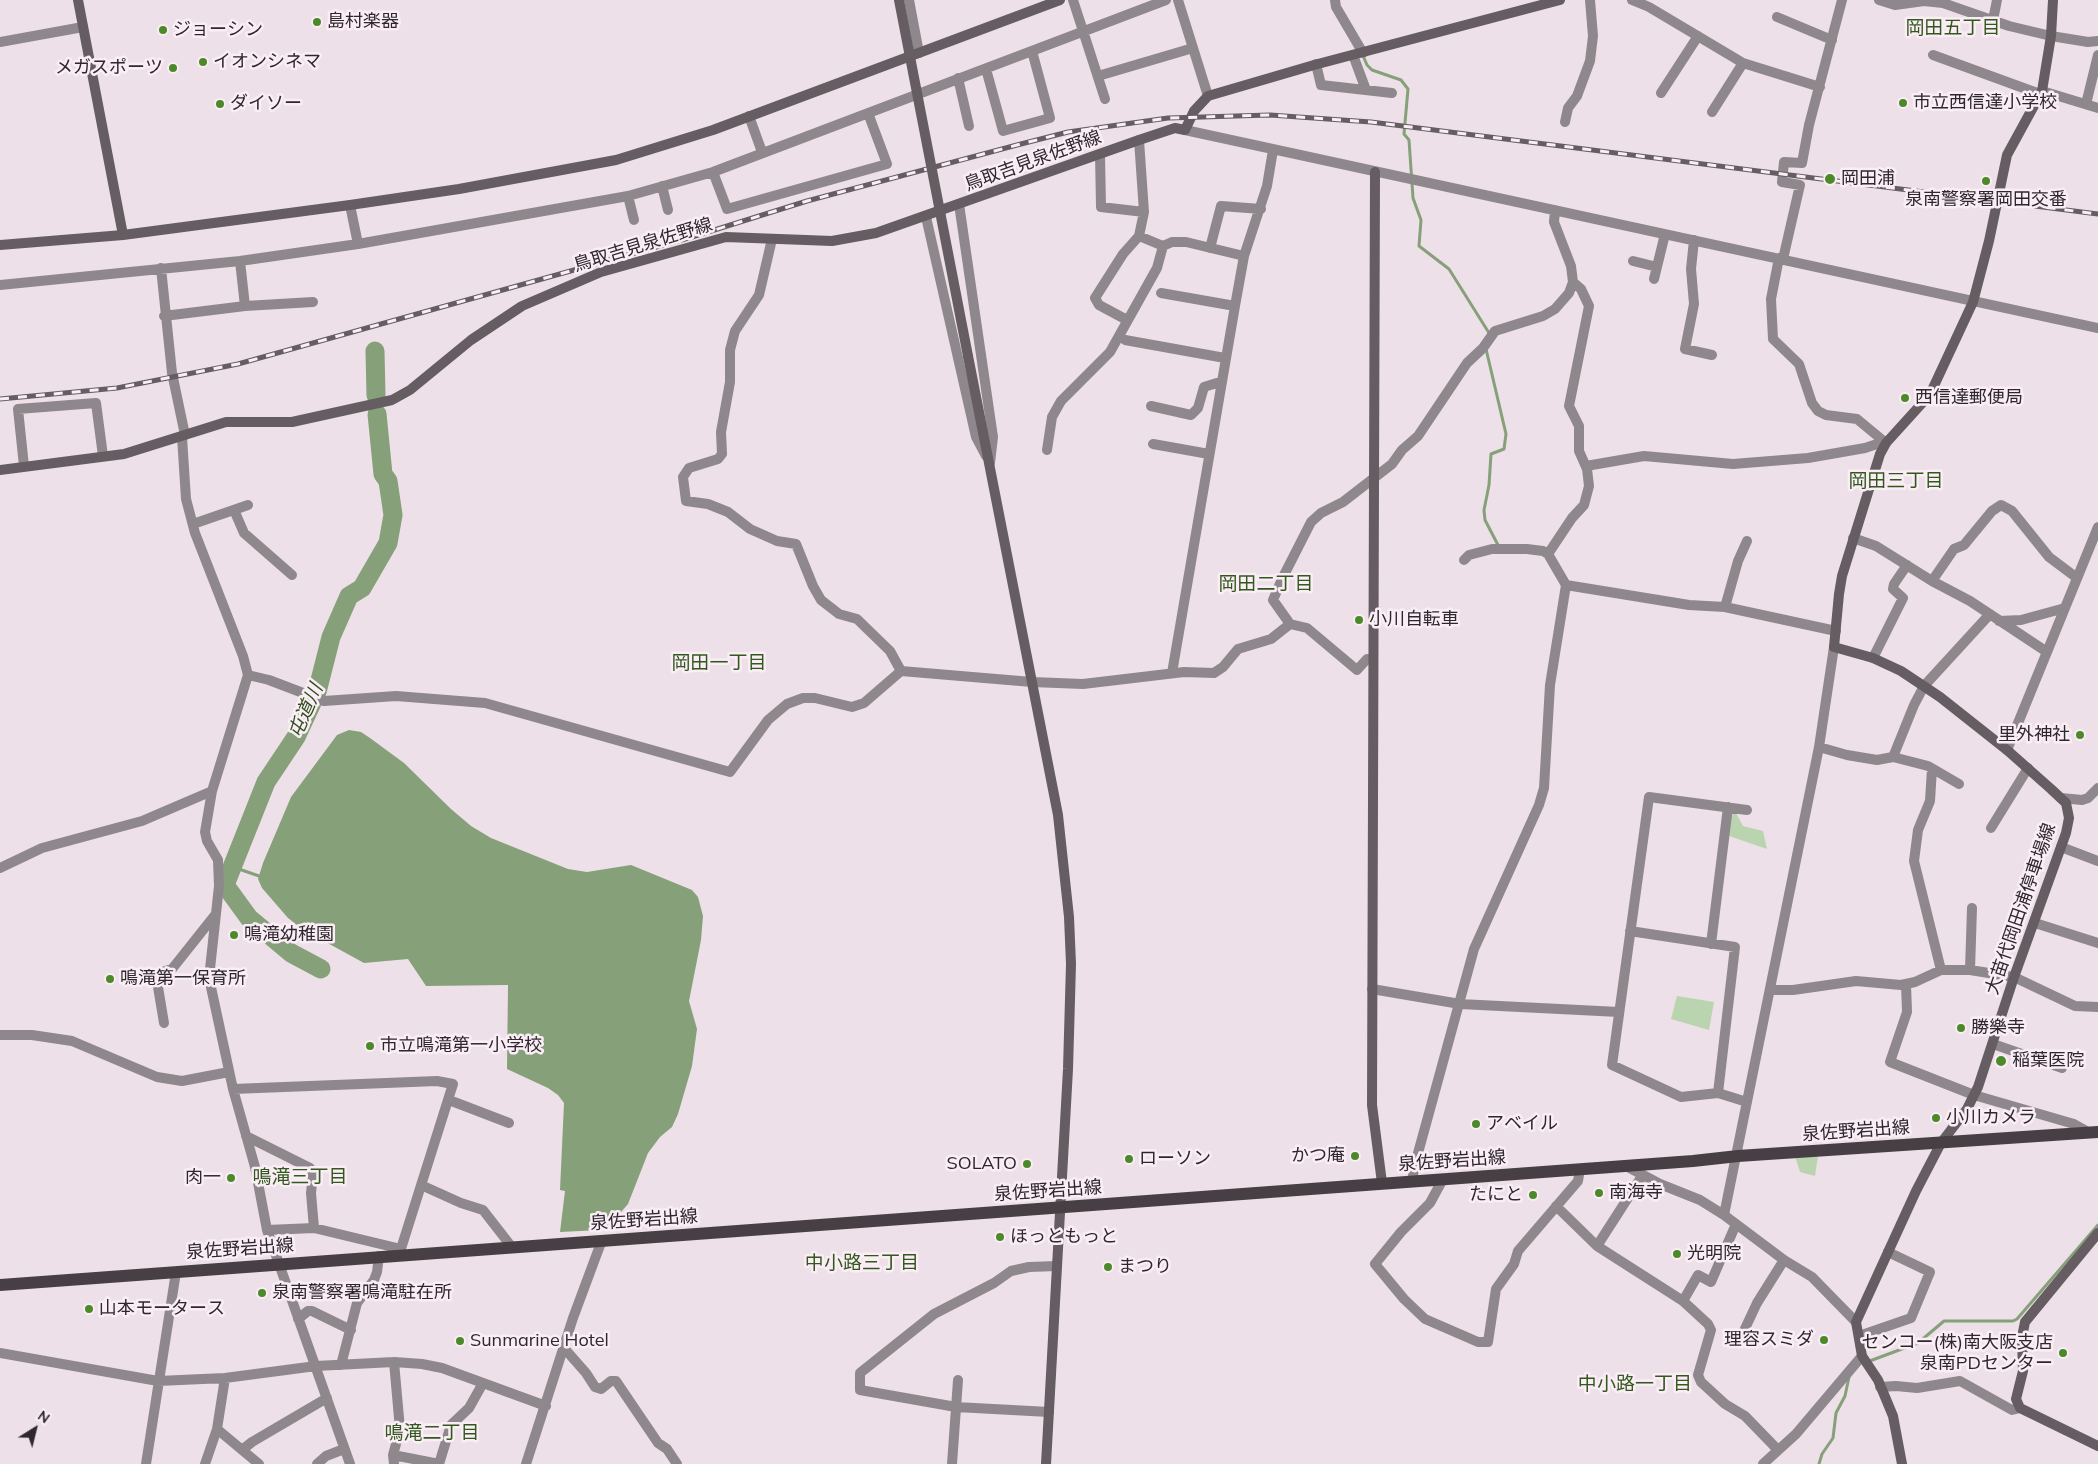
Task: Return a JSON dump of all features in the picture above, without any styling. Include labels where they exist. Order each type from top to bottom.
[{"type":"main road","name":"泉佐野岩出線","points":[[0,1285],[379,1256],[400,1252],[1060,1208],[1738,1156],[2094,1133]]},
{"type":"street","points":[[78,0],[123,235]]},
{"type":"street","points":[[899,0],[1058,815],[1069,916],[1072,964],[1069,1050],[1046,1464]]},
{"type":"street","points":[[909,0],[919,53]]},
{"type":"street","points":[[0,245],[123,235],[350,205],[459,189],[616,160],[749,116],[1060,0]]},
{"type":"street","points":[[1073,0],[1105,99]]},
{"type":"street","points":[[0,285],[240,261],[358,244],[628,196],[713,172],[1166,0]]},
{"type":"street","points":[[1178,0],[1208,96]]},
{"type":"street","points":[[1335,0],[1336,7],[1358,54],[1366,90]]},
{"type":"street","points":[[1560,0],[1316,64],[1208,96],[1194,111],[1185,130],[2098,328]]},
{"type":"street","points":[[1565,122],[1568,108],[1577,96],[1590,62],[1593,36],[1590,0]]},
{"type":"street","points":[[1632,0],[1698,36],[1742,63],[1820,87]]},
{"type":"street","points":[[1842,0],[1802,163],[1784,162],[1782,182],[1800,185],[1771,299],[1772,339],[1799,364],[1812,403],[1818,411],[1826,416],[1857,420],[1885,442]]},
{"type":"street","points":[[1880,0],[1895,4],[1940,1],[1993,20],[2051,36],[2088,42],[2098,40]]},
{"type":"street","points":[[1993,20],[1996,0]]},
{"type":"street","points":[[1724,1215],[1738,1156],[1747,1102],[1819,747],[1834,647],[1842,576],[1871,480],[1885,442],[1925,400],[1933,388],[1974,302],[1990,241],[2004,163],[2041,92],[2051,36],[2053,0]]},
{"type":"street","points":[[1777,17],[1832,40]]},
{"type":"street","points":[[0,42],[83,27]]},
{"type":"street","points":[[1661,93],[1698,36]]},
{"type":"street","points":[[1098,76],[1193,48]]},
{"type":"street","points":[[986,69],[1003,131],[1050,118],[1032,51]]},
{"type":"street","points":[[1933,55],[2041,92],[2098,108]]},
{"type":"street","points":[[2086,104],[2098,55]]},
{"type":"street","points":[[1712,112],[1742,63]]},
{"type":"street","points":[[1316,64],[1321,85],[1392,93]]},
{"type":"street","points":[[958,78],[970,126]]},
{"type":"street","points":[[713,172],[727,209],[887,164],[868,113]]},
{"type":"street","points":[[749,116],[762,152]]},
{"type":"street","name":"鳥取吉見泉佐野線","points":[[0,470],[124,454],[226,422],[292,422],[392,400],[410,390],[471,340],[522,306],[601,272],[726,237],[832,241],[850,238],[926,217],[1175,128],[1185,130]]},
{"type":"street","points":[[1127,320],[1099,305],[1095,298],[1123,254],[1139,236],[1144,212],[1140,140]]},
{"type":"street","points":[[1172,673],[1222,388],[1220,382],[1234,306],[1244,256],[1268,186],[1273,150]]},
{"type":"street","points":[[1100,154],[1101,207],[1144,212]]},
{"type":"street","points":[[1375,172],[1372,1105],[1382,1183]]},
{"type":"street","points":[[662,186],[668,210]]},
{"type":"street","points":[[628,196],[634,220]]},
{"type":"street","points":[[959,204],[993,437],[990,464]]},
{"type":"street","points":[[350,205],[358,244]]},
{"type":"street","points":[[1210,248],[1221,206],[1261,209]]},
{"type":"street","points":[[1373,659],[1367,659],[1357,670],[1307,628],[1290,624],[1273,600],[1311,522],[1321,513],[1344,502],[1373,477],[1387,468],[1402,450],[1418,436],[1467,363],[1483,348],[1495,331],[1543,316],[1555,309],[1569,293],[1573,282],[1571,266],[1554,222],[1555,210]]},
{"type":"street","points":[[926,217],[976,437],[990,464]]},
{"type":"street","points":[[1654,279],[1665,234]]},
{"type":"street","points":[[1139,236],[1163,246],[1172,242],[1186,242],[1244,256]]},
{"type":"street","points":[[772,240],[759,295],[735,331],[730,350],[730,382],[721,432],[722,454],[718,459],[689,468],[683,477],[686,501],[708,504],[728,512],[750,529],[777,541],[796,544],[812,586],[821,600],[839,614],[857,619],[890,651],[901,671]]},
{"type":"street","points":[[1694,240],[1691,268],[1694,304],[1685,349],[1712,355]]},
{"type":"street","points":[[1047,450],[1052,417],[1061,401],[1110,352],[1157,268],[1163,246]]},
{"type":"street","points":[[240,261],[245,306]]},
{"type":"street","points":[[1633,261],[1657,267]]},
{"type":"street","points":[[160,268],[164,316],[183,436],[186,499],[193,524],[248,675],[212,791],[205,832],[206,841],[218,860],[216,914],[209,978],[233,1089],[255,1167],[267,1230],[350,1464]]},
{"type":"street","points":[[1548,554],[1588,497],[1589,486],[1586,466],[1579,451],[1579,426],[1568,406],[1589,306],[1581,289],[1573,282]]},
{"type":"street","points":[[1161,293],[1234,306]]},
{"type":"street","points":[[164,316],[245,306],[313,302]]},
{"type":"street","points":[[1125,340],[1225,358]]},
{"type":"street","points":[[1151,406],[1191,415],[1198,408],[1204,387],[1220,382]]},
{"type":"street","points":[[24,466],[18,409],[96,403],[103,456]]},
{"type":"street","points":[[1586,466],[1644,456],[1733,464],[1808,458],[1885,442]]},
{"type":"street","points":[[1153,444],[1209,454]]},
{"type":"street","points":[[193,524],[248,505]]},
{"type":"street","points":[[1932,581],[1954,549],[1964,545],[1992,511],[2001,505],[2012,511],[2049,557],[2077,578]]},
{"type":"street","points":[[234,510],[244,534],[292,575]]},
{"type":"street","points":[[2007,750],[2098,527]]},
{"type":"street","points":[[1853,538],[1876,546],[1990,614],[2047,652]]},
{"type":"street","points":[[1725,607],[1738,561],[1747,541]]},
{"type":"street","points":[[1412,1181],[1414,1164],[1474,949],[1539,805],[1544,788],[1550,685],[1566,585],[1548,554],[1527,549],[1492,549],[1469,555],[1464,560]]},
{"type":"street","points":[[1873,658],[1903,598],[1893,589],[1894,584],[1907,565]]},
{"type":"street","points":[[1566,585],[1689,605],[1725,607],[1836,631]]},
{"type":"street","points":[[1999,621],[2021,620],[2065,608]]},
{"type":"street","points":[[1892,757],[1924,686],[1990,614]]},
{"type":"street","points":[[248,675],[269,680],[324,701],[396,696],[484,703],[730,772],[768,720],[788,704],[802,698],[816,698],[852,707],[864,703],[901,671],[1032,682],[1083,684],[1172,673],[1214,673],[1223,667],[1238,649],[1271,638],[1290,624]]},
{"type":"street","name":"大苗代岡田浦停車場線","points":[[1834,647],[1873,658],[1901,671],[1924,686],[2007,750],[2061,798],[2066,803],[2069,818],[2061,847],[1974,1095],[1967,1109],[1942,1143],[1856,1322]]},
{"type":"street","points":[[1819,747],[1847,755],[1877,760],[1892,757],[1932,769],[1959,784]]},
{"type":"street","points":[[1991,828],[2028,768]]},
{"type":"street","points":[[1932,769],[1930,801],[1918,830],[1914,861],[1941,970]]},
{"type":"street","points":[[2061,798],[2082,800],[2088,798],[2098,788]]},
{"type":"street","points":[[0,868],[42,848],[142,821],[212,791]]},
{"type":"street","points":[[1747,810],[1649,797],[1612,1065],[1681,1097],[1718,1093],[1747,1102]]},
{"type":"street","points":[[1711,944],[1728,807]]},
{"type":"street","points":[[2061,847],[2098,861]]},
{"type":"street","points":[[1970,970],[1972,908]]},
{"type":"street","points":[[164,1023],[157,981],[165,971],[172,969],[216,914]]},
{"type":"street","points":[[2035,922],[2098,943]]},
{"type":"street","points":[[1630,931],[1736,947],[1718,1093]]},
{"type":"street","points":[[1770,990],[1793,990],[1856,981],[1906,984],[1941,970],[1970,970],[2014,977],[2075,1006],[2095,1008]]},
{"type":"street","points":[[1906,984],[1907,1012],[1890,1062],[1974,1095],[2074,1124],[2094,1133]]},
{"type":"street","points":[[1372,989],[1460,1004],[1619,1012]]},
{"type":"street","points":[[0,1034],[32,1035],[72,1041],[157,1077],[182,1082],[229,1072]]},
{"type":"street","points":[[1993,1044],[2062,1068]]},
{"type":"street","points":[[233,1089],[437,1081],[454,1084],[400,1252],[314,1228],[267,1230]]},
{"type":"street","points":[[449,1100],[509,1123]]},
{"type":"street","points":[[246,1136],[310,1168],[313,1174],[311,1193],[314,1228]]},
{"type":"street","points":[[1626,1166],[1642,1176],[1700,1200],[1724,1215],[1784,1260],[1812,1278],[1856,1322],[1862,1356],[1880,1387],[1893,1416],[1902,1464]]},
{"type":"street","points":[[1443,1179],[1430,1202],[1401,1232],[1375,1264],[1404,1299],[1425,1319],[1478,1342],[1488,1342],[1496,1288],[1514,1264],[1518,1251],[1578,1181],[1580,1169]]},
{"type":"street","points":[[1597,1246],[1642,1176]]},
{"type":"street","points":[[421,1185],[461,1203],[483,1210],[511,1246]]},
{"type":"street","points":[[1556,1206],[1597,1246],[1683,1301],[1708,1324],[1711,1330],[1698,1375],[1700,1382],[1725,1404],[1745,1416],[1777,1450]]},
{"type":"street","points":[[1683,1301],[1698,1275],[1711,1282],[1736,1224]]},
{"type":"street","points":[[2020,1408],[2016,1399],[2023,1371],[2022,1337],[2025,1322],[2098,1233]]},
{"type":"street","points":[[526,1464],[602,1240]]},
{"type":"street","points":[[1859,1336],[1911,1318],[1930,1272],[1888,1252]]},
{"type":"street","points":[[341,1365],[360,1296],[374,1280],[378,1272],[379,1256]]},
{"type":"street","points":[[1742,1335],[1756,1303],[1784,1260]]},
{"type":"street","points":[[1049,1412],[956,1407],[860,1390],[860,1372],[934,1314],[994,1283],[1011,1271],[1028,1267],[1057,1266]]},
{"type":"street","points":[[146,1464],[176,1272]]},
{"type":"street","points":[[298,1319],[308,1311],[312,1311],[351,1330]]},
{"type":"street","points":[[564,1348],[586,1373],[595,1387],[600,1389],[612,1381],[616,1381],[658,1443],[667,1449],[677,1464]]},
{"type":"street","points":[[0,1353],[158,1381],[225,1378],[316,1366],[394,1362],[422,1364],[442,1368],[546,1406]]},
{"type":"street","points":[[1763,1464],[1796,1434],[1862,1356]]},
{"type":"street","points":[[394,1362],[400,1429],[394,1459],[439,1464],[451,1425],[469,1408],[483,1383]]},
{"type":"street","points":[[205,1464],[217,1429],[225,1378]]},
{"type":"street","points":[[952,1464],[958,1380]]},
{"type":"street","points":[[1880,1387],[1917,1388],[1960,1380],[2012,1410],[2020,1408],[2098,1446]]},
{"type":"street","points":[[242,1450],[252,1442],[327,1398]]},
{"type":"street","points":[[217,1429],[257,1463]]},
{"type":"street","points":[[317,1464],[326,1456],[344,1448]]},
{"type":"shaded area","points":[[349,730],[361,732],[404,763],[451,809],[471,826],[491,838],[568,869],[587,872],[631,865],[692,890],[698,897],[703,916],[701,940],[689,1001],[697,1029],[692,1066],[678,1114],[672,1127],[660,1137],[648,1153],[628,1204],[614,1220],[600,1230],[560,1232],[565,1191],[560,1190],[564,1103],[558,1095],[548,1088],[507,1069],[508,985],[426,986],[408,959],[364,963],[302,929],[288,918],[262,888],[258,879],[263,863],[291,797],[337,735]]},
{"type":"shaded area","points":[[1735,811],[1743,826],[1763,831],[1767,849],[1729,836],[1731,817]]},
{"type":"shaded area","points":[[1677,996],[1714,1002],[1709,1030],[1671,1019]]},
{"type":"shaded area","points":[[1795,1156],[1818,1156],[1815,1176],[1800,1172]]},
{"type":"waterway","points":[[1364,58],[1372,70],[1401,80],[1408,89],[1404,134],[1409,140],[1413,198],[1421,220],[1419,246],[1449,269],[1489,333]]},
{"type":"waterway","points":[[1486,349],[1506,434],[1504,449],[1491,454],[1489,485],[1484,510],[1485,520],[1499,547]]},
{"type":"waterway","name":"屯道川","points":[[375,351],[376,395]]},
{"type":"waterway","name":"屯道川","points":[[321,969],[291,953],[249,918],[225,885],[266,782],[296,737],[317,692],[331,637],[349,596],[362,588],[388,543],[393,515],[388,481],[383,474],[377,414]]},
{"type":"waterway","points":[[233,867],[259,876]]},
{"type":"waterway","points":[[1867,1362],[1918,1343],[1944,1321],[2013,1321],[2017,1319],[2098,1225]]},
{"type":"waterway","points":[[1819,1464],[1822,1454],[1833,1438],[1836,1413],[1845,1396],[1849,1377]]},
{"type":"railway","points":[[0,399],[117,388],[238,364],[692,237],[807,201],[1017,145],[1068,132],[1168,118],[1270,115],[1371,122],[2098,214]]},
{"type":"place","name":"島村楽器","points":[[317,22]]},
{"type":"place","name":"ジョーシン","points":[[163,30]]},
{"type":"place","name":"イオンシネマ","points":[[203,62]]},
{"type":"place","name":"メガスポーツ","points":[[173,68]]},
{"type":"place","name":"市立西信達小学校","points":[[1903,103]]},
{"type":"place","name":"ダイソー","points":[[220,104]]},
{"type":"place","name":"岡田浦","points":[[1830,179]]},
{"type":"place","name":"泉南警察署岡田交番","points":[[1986,181]]},
{"type":"place","name":"西信達郵便局","points":[[1905,398]]},
{"type":"place","name":"小川自転車","points":[[1359,620]]},
{"type":"place","name":"里外神社","points":[[2080,735]]},
{"type":"place","name":"鳴滝幼稚園","points":[[234,935]]},
{"type":"place","name":"鳴滝第一保育所","points":[[110,979]]},
{"type":"place","name":"勝樂寺","points":[[1961,1028]]},
{"type":"place","name":"市立鳴滝第一小学校","points":[[370,1046]]},
{"type":"place","name":"稲葉医院","points":[[2001,1061]]},
{"type":"place","name":"小川カメラ","points":[[1936,1118]]},
{"type":"place","name":"アベイル","points":[[1476,1124]]},
{"type":"place","name":"かつ庵","points":[[1355,1156]]},
{"type":"place","name":"ローソン","points":[[1129,1159]]},
{"type":"place","name":"SOLATO","points":[[1027,1164]]},
{"type":"place","name":"肉一","points":[[231,1178]]},
{"type":"place","name":"南海寺","points":[[1599,1193]]},
{"type":"place","name":"たにと","points":[[1533,1195]]},
{"type":"place","name":"ほっともっと","points":[[1000,1237]]},
{"type":"place","name":"光明院","points":[[1677,1254]]},
{"type":"place","name":"まつり","points":[[1108,1267]]},
{"type":"place","name":"泉南警察署鳴滝駐在所","points":[[262,1293]]},
{"type":"place","name":"山本モータース","points":[[89,1309]]},
{"type":"place","name":"理容スミダ","points":[[1824,1340]]},
{"type":"place","name":"Sunmarine Hotel","points":[[460,1341]]},
{"type":"place","name":"センコー(株)南大阪支店 泉南PDセンター","points":[[2063,1353]]},
{"type":"district","name":"岡田五丁目","points":[[1953,28]]},
{"type":"district","name":"岡田三丁目","points":[[1896,481]]},
{"type":"district","name":"岡田二丁目","points":[[1266,584]]},
{"type":"district","name":"岡田一丁目","points":[[719,663]]},
{"type":"district","name":"鳴滝三丁目","points":[[300,1177]]},
{"type":"district","name":"中小路三丁目","points":[[862,1263]]},
{"type":"district","name":"中小路一丁目","points":[[1635,1384]]},
{"type":"district","name":"鳴滝二丁目","points":[[432,1433]]}]
